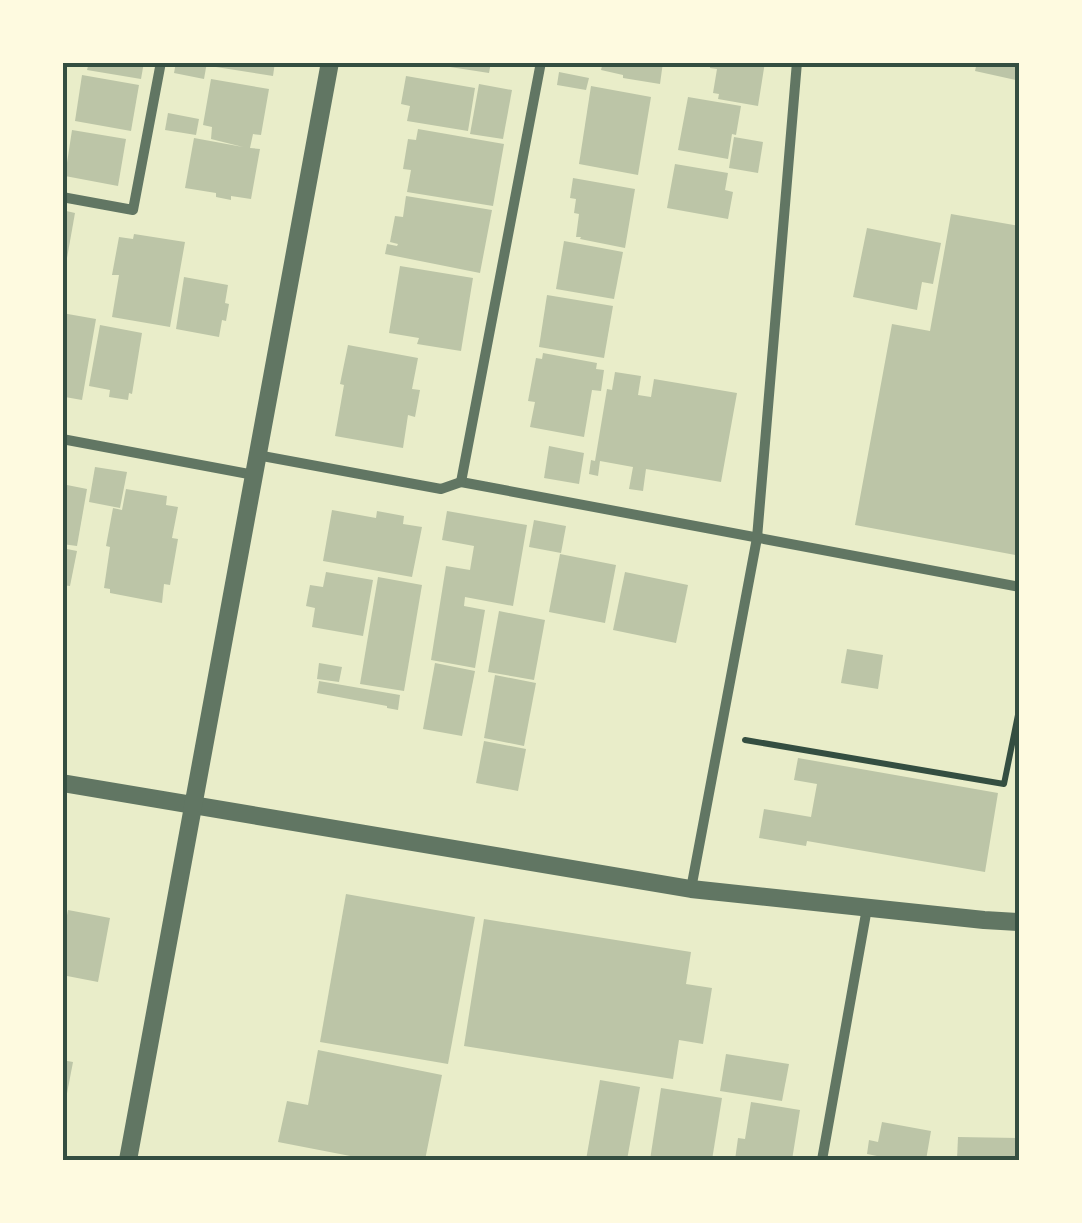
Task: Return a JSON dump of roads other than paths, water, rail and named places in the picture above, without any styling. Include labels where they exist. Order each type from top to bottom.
[{"type":"street","points":[[62,197],[133,210],[161,62]]},
{"type":"street","points":[[128,1160],[330,62]]},
{"type":"street","points":[[461,482],[541,62]]},
{"type":"street","points":[[691,889],[757,538],[798,62]]},
{"type":"street","points":[[62,439],[254,475]]},
{"type":"street","points":[[257,455],[441,488],[461,482],[1020,587]]},
{"type":"street","points":[[62,784],[691,889],[1020,922]]},
{"type":"street","points":[[822,1160],[867,908]]}]
